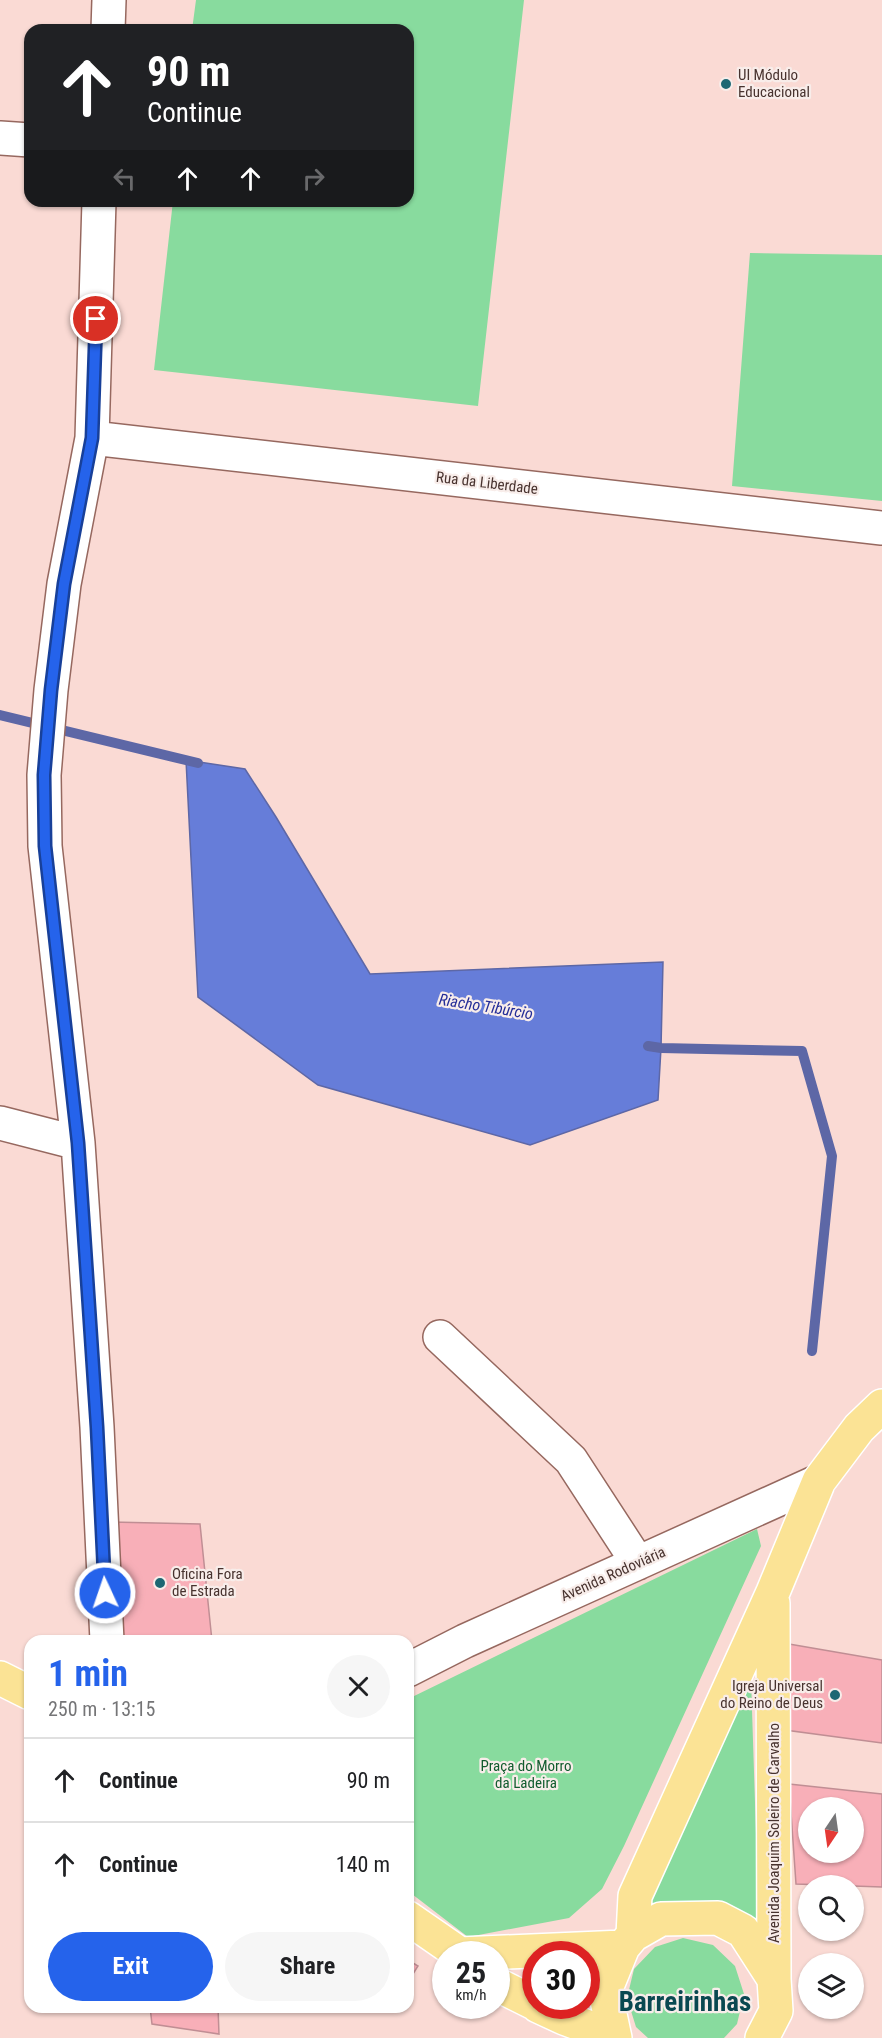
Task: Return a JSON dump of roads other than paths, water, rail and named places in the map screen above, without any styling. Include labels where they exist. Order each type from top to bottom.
[{"type":"main road","name":"Avenida Rodoviária","points":[[773,1592],[819,1481],[859,1428],[882,1406]]},
{"type":"main road","points":[[615,2038],[605,1991],[628,1941],[635,1896],[773,1592]]},
{"type":"main road","name":"Avenida Joaquim Soleiro de Carvalho","points":[[773,1592],[776,2029]]},
{"type":"main road","points":[[0,1678],[24,1690]]},
{"type":"main road","name":"Avenida Joaquim Soleiro de Carvalho","points":[[628,1941],[661,1918],[718,1918],[743,1931],[774,1979]]},
{"type":"main road","points":[[414,1922],[441,1941]]},
{"type":"main road","points":[[510,1950],[628,1941]]},
{"type":"main road","points":[[567,2019],[615,2038]]},
{"type":"street","points":[[108,24],[109,0]]},
{"type":"street","points":[[0,138],[24,140]]},
{"type":"street","points":[[99,207],[92,438],[64,584],[51,690],[44,775],[45,846],[78,1143],[97,1427],[107,1635]]},
{"type":"street","name":"Rua da Liberdade","points":[[92,438],[882,528]]},
{"type":"street","points":[[0,1123],[78,1143]]},
{"type":"street","points":[[440,1337],[571,1460],[638,1563]]},
{"type":"street","name":"Avenida Rodoviária","points":[[414,1667],[465,1641],[819,1481]]},
{"type":"water","points":[[186,760],[245,769],[370,974],[663,962],[658,1100],[530,1145],[318,1085],[198,997]]},
{"type":"waterway","name":"Riacho Tibúrcio","points":[[0,715],[198,763]]},
{"type":"waterway","name":"Riacho Tibúrcio","points":[[648,1046],[802,1051],[832,1156],[812,1351]]},
{"type":"place","name":"UI Módulo Educacional","points":[[726,84]]},
{"type":"place","name":"Oficina Fora de Estrada","points":[[160,1583]]},
{"type":"place","name":"Igreja Universal do Reino de Deus","points":[[835,1695]]},
{"type":"district","name":"Barreirinhas","points":[[685,2002]]},
{"type":"park label","name":"Praça do Morro da Ladeira","points":[[526,1774]]}]
